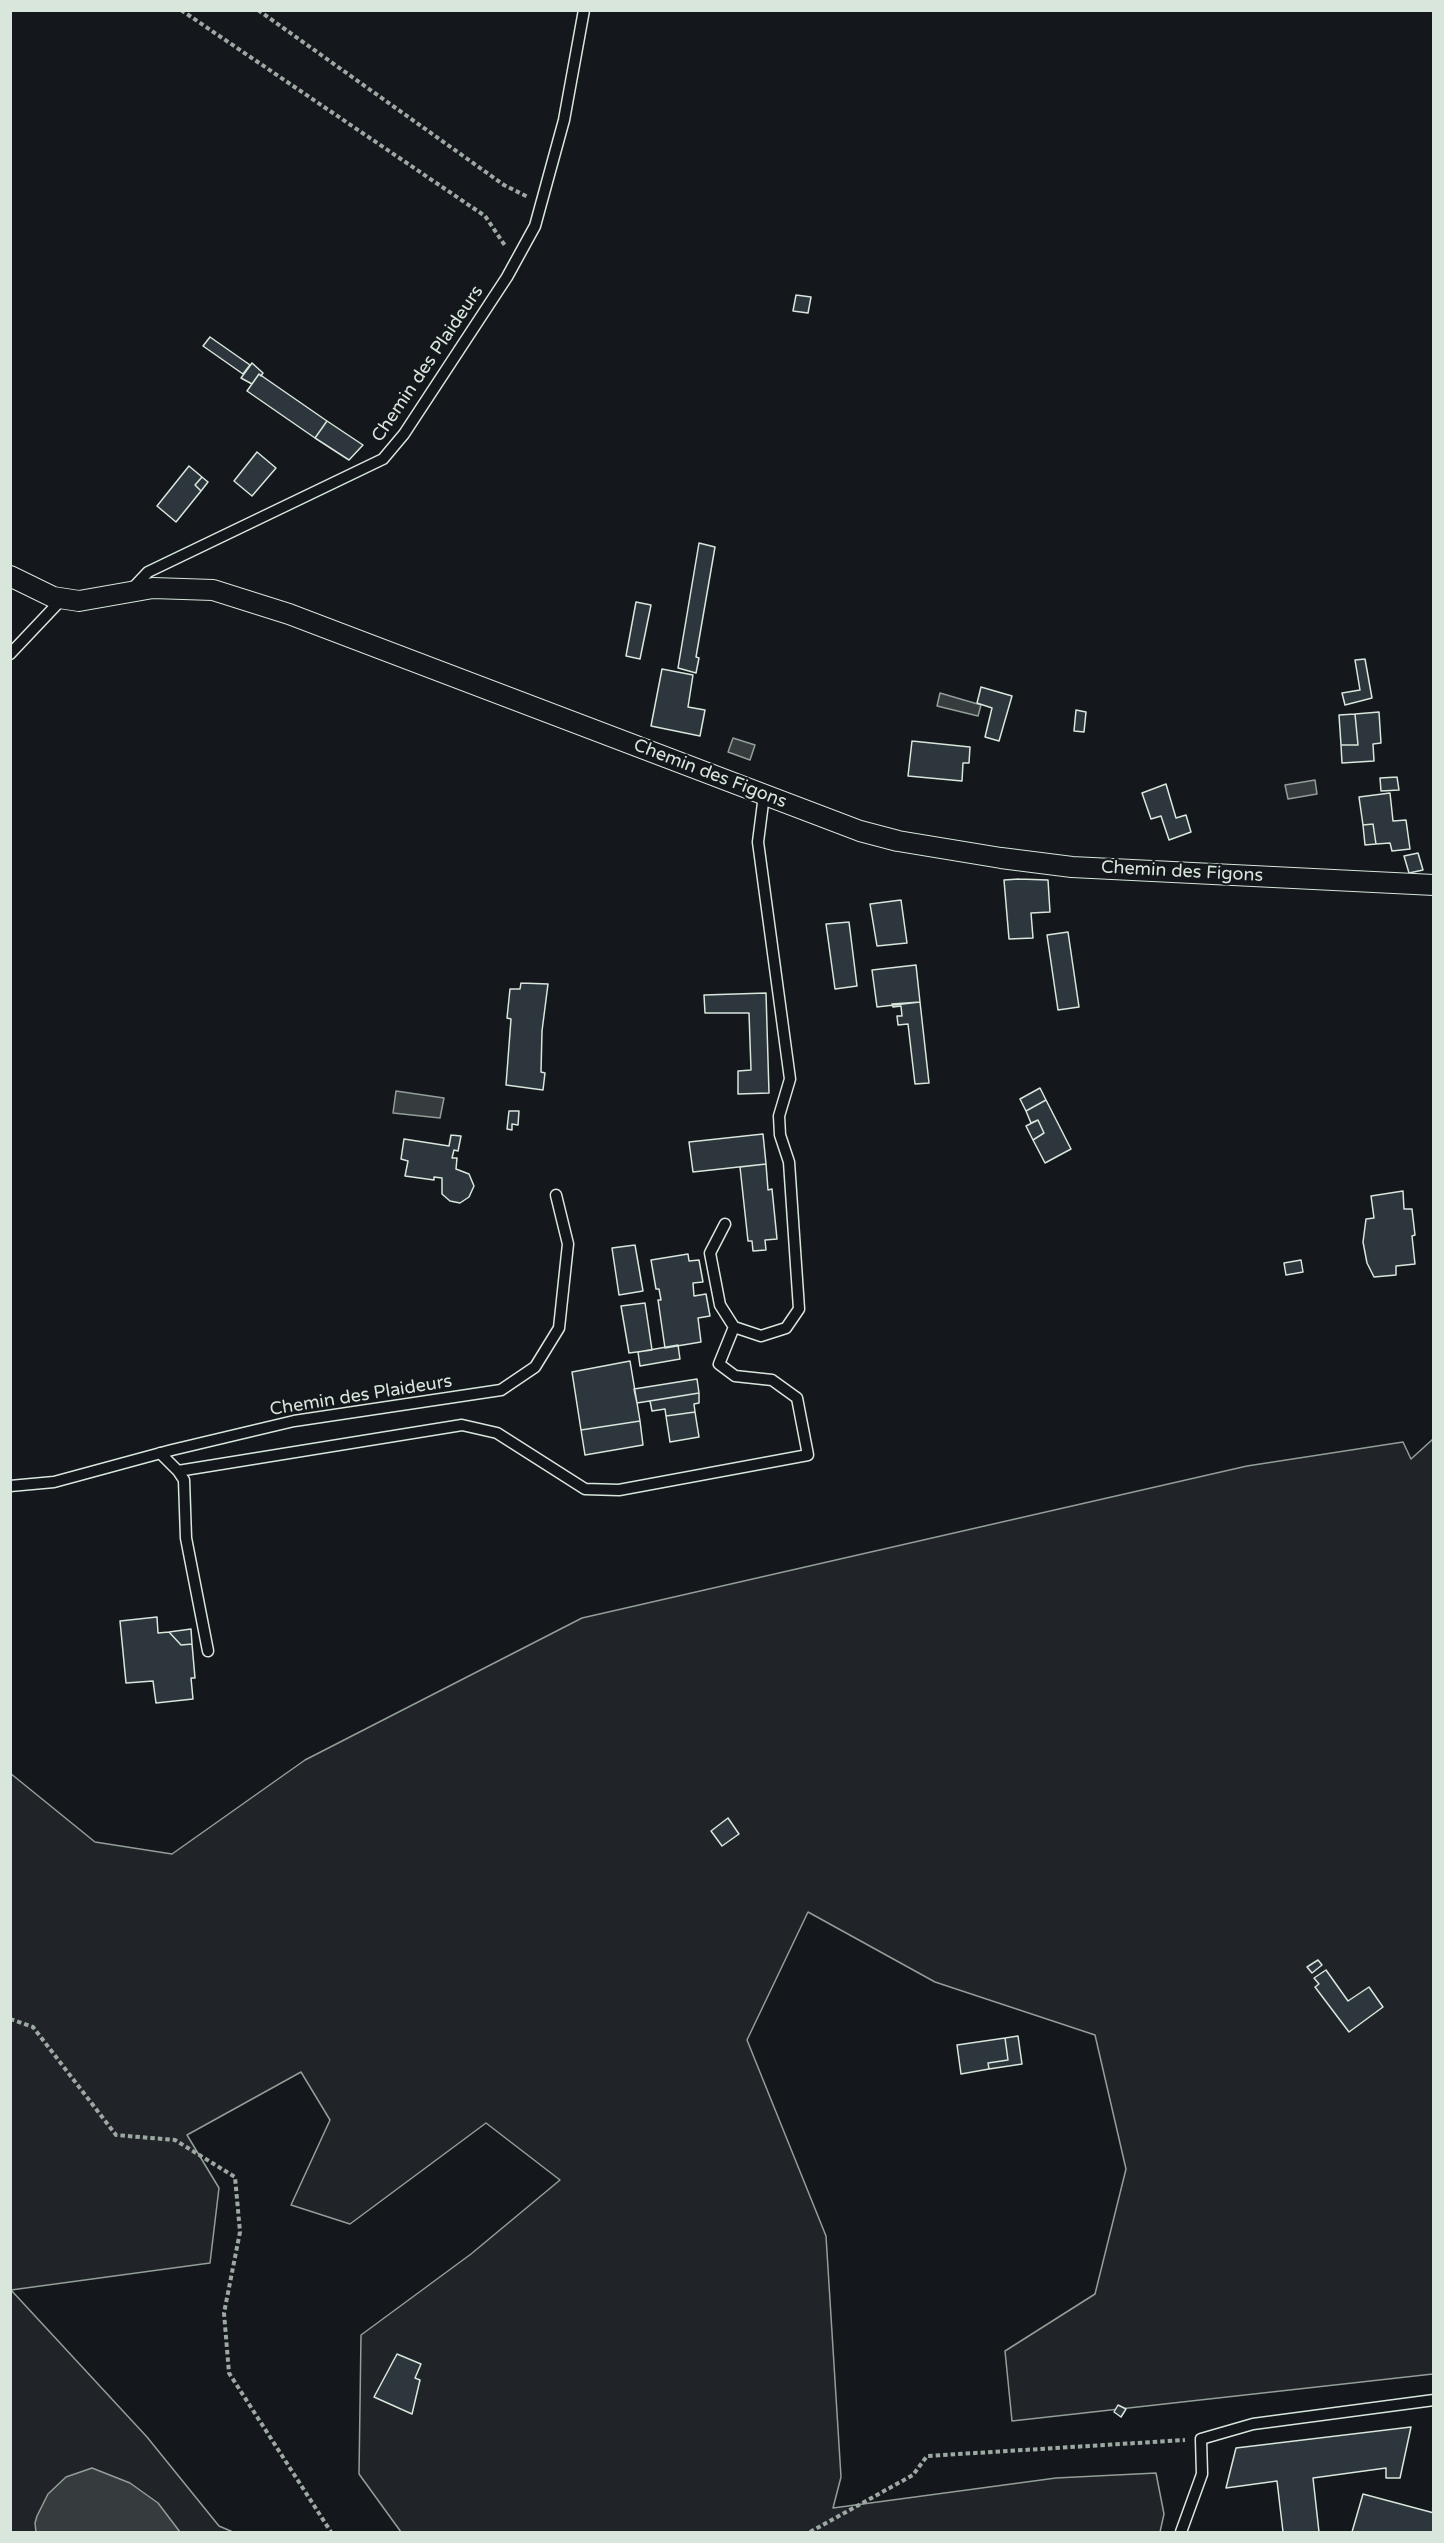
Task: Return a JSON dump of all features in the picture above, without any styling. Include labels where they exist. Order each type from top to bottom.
[{"type":"street","name":"Chemin des Figons","points":[[10,576],[52,597],[78,601],[153,588],[213,590],[289,614],[860,831],[898,840],[1001,858],[1072,867],[1434,885]]},
{"type":"lane","name":"Chemin des Plaideurs","points":[[129,593],[147,572],[383,459],[404,434],[513,267],[535,226],[564,120],[584,10]]},
{"type":"lane","points":[[10,654],[63,598]]},
{"type":"lane","points":[[725,1224],[710,1253],[720,1305],[734,1327],[761,1336],[786,1328],[799,1309],[789,1162],[780,1135],[779,1116],[790,1079],[758,842],[764,795]]},
{"type":"lane","name":"Chemin des Plaideurs","points":[[10,1486],[54,1482],[160,1453],[294,1421],[501,1390],[535,1366],[559,1328],[568,1244],[556,1194]]},
{"type":"lane","points":[[178,1471],[462,1425],[497,1433],[585,1489],[619,1490],[808,1455],[797,1398],[772,1380],[735,1376],[720,1364],[734,1327]]},
{"type":"lane","points":[[160,1453],[184,1480],[186,1539],[208,1651]]},
{"type":"lane","points":[[1181,2532],[1202,2474],[1201,2439],[1252,2424],[1434,2400]]},
{"type":"path","points":[[181,10],[485,216],[503,240],[513,267]]},
{"type":"path","points":[[258,10],[504,185],[542,204]]},
{"type":"path","points":[[10,2019],[33,2027],[116,2135],[175,2140],[234,2177],[240,2232],[224,2313],[229,2373],[331,2532]]},
{"type":"path","points":[[810,2532],[914,2475],[927,2456],[1201,2439]]},
{"type":"shaded area","points":[[940,693],[981,705],[978,716],[937,706]]},
{"type":"shaded area","points":[[733,738],[755,745],[750,760],[728,752]]},
{"type":"shaded area","points":[[1315,780],[1317,794],[1288,799],[1285,785]]},
{"type":"shaded area","points":[[396,1091],[444,1098],[440,1118],[393,1113]]},
{"type":"shaded area","points":[[1433,1439],[1433,2374],[1012,2421],[1005,2351],[1095,2294],[1126,2169],[1095,2035],[935,1982],[808,1912],[747,2040],[826,2236],[841,2477],[833,2508],[1056,2478],[1156,2473],[1164,2514],[1160,2532],[401,2532],[359,2474],[361,2335],[471,2254],[560,2180],[486,2123],[350,2224],[291,2205],[330,2120],[301,2072],[187,2135],[219,2188],[210,2263],[11,2290],[10,1773],[95,1842],[172,1854],[305,1760],[582,1618],[1247,1466],[1403,1442],[1411,1459]]},
{"type":"shaded area","points":[[11,2290],[147,2437],[219,2526],[233,2532],[11,2532]]},
{"type":"shaded area","points":[[92,2468],[130,2483],[158,2503],[180,2532],[36,2532],[37,2516],[48,2494],[66,2477]]},
{"type":"building","points":[[796,295],[811,297],[808,313],[793,311]]},
{"type":"building","points":[[210,337],[250,365],[243,374],[203,346]]},
{"type":"building","points":[[252,363],[263,373],[261,376],[259,374],[252,384],[241,378]]},
{"type":"building","points":[[259,374],[327,421],[315,438],[247,391]]},
{"type":"building","points":[[327,421],[363,445],[349,460],[315,438]]},
{"type":"building","points":[[257,452],[276,468],[252,496],[234,481]]},
{"type":"building","points":[[189,466],[202,477],[195,485],[201,491],[176,522],[157,506]]},
{"type":"building","points":[[202,477],[208,482],[201,491],[195,485]]},
{"type":"building","points":[[699,543],[715,547],[696,657],[699,658],[696,673],[678,668]]},
{"type":"building","points":[[636,602],[651,605],[640,659],[626,656]]},
{"type":"building","points":[[1365,659],[1372,698],[1345,705],[1342,693],[1360,690],[1355,660]]},
{"type":"building","points":[[662,669],[693,675],[688,707],[705,710],[700,736],[651,726]]},
{"type":"building","points":[[981,687],[1012,696],[999,741],[985,737],[992,708],[977,703]]},
{"type":"building","points":[[1076,710],[1086,712],[1084,732],[1074,731]]},
{"type":"building","points":[[1379,712],[1381,743],[1373,744],[1374,761],[1342,763],[1341,745],[1358,745],[1355,714]]},
{"type":"building","points":[[1355,714],[1358,745],[1341,745],[1339,715]]},
{"type":"building","points":[[912,741],[970,747],[969,763],[963,763],[962,781],[908,776]]},
{"type":"building","points":[[1397,777],[1399,790],[1381,791],[1380,778]]},
{"type":"building","points":[[1166,784],[1176,818],[1186,815],[1191,832],[1169,840],[1161,816],[1151,819],[1142,793]]},
{"type":"building","points":[[1390,793],[1393,821],[1406,820],[1410,849],[1392,851],[1390,843],[1376,844],[1373,824],[1363,825],[1359,797]]},
{"type":"building","points":[[1373,824],[1376,844],[1365,845],[1363,825]]},
{"type":"building","points":[[1418,853],[1423,870],[1409,873],[1404,856]]},
{"type":"building","points":[[1004,880],[1048,880],[1050,912],[1031,913],[1033,938],[1009,939]]},
{"type":"building","points":[[901,900],[907,943],[877,946],[870,904]]},
{"type":"building","points":[[849,922],[857,986],[835,989],[826,924]]},
{"type":"building","points":[[1068,932],[1079,1007],[1058,1010],[1047,935]]},
{"type":"building","points":[[916,965],[920,1002],[877,1007],[872,970]]},
{"type":"building","points":[[521,983],[548,984],[542,1031],[541,1072],[545,1073],[543,1090],[506,1085],[511,1019],[507,1018],[510,989],[520,989]]},
{"type":"building","points":[[766,993],[769,1093],[738,1094],[738,1071],[751,1070],[749,1013],[705,1013],[704,995]]},
{"type":"building","points":[[920,1002],[929,1083],[915,1084],[908,1024],[898,1025],[897,1016],[902,1016],[901,1006],[893,1007],[892,1004]]},
{"type":"building","points":[[1040,1088],[1046,1100],[1026,1111],[1020,1099]]},
{"type":"building","points":[[1046,1100],[1071,1149],[1045,1163],[1033,1140],[1044,1133],[1038,1120],[1031,1123],[1026,1111]]},
{"type":"building","points":[[509,1111],[519,1111],[518,1125],[512,1124],[512,1130],[507,1129]]},
{"type":"building","points":[[1038,1120],[1044,1133],[1033,1140],[1026,1126]]},
{"type":"building","points":[[763,1134],[766,1164],[693,1172],[689,1142]]},
{"type":"building","points":[[451,1135],[461,1136],[458,1151],[454,1150],[452,1158],[457,1158],[456,1169],[469,1174],[474,1186],[469,1197],[460,1203],[450,1201],[442,1194],[442,1178],[434,1177],[434,1180],[405,1176],[408,1161],[401,1159],[404,1139],[449,1146]]},
{"type":"building","points":[[766,1164],[768,1190],[772,1189],[777,1239],[765,1240],[766,1250],[753,1251],[752,1241],[748,1241],[740,1167]]},
{"type":"building","points":[[1403,1191],[1404,1209],[1412,1209],[1415,1264],[1396,1266],[1396,1275],[1374,1277],[1367,1263],[1363,1242],[1366,1219],[1374,1218],[1371,1196]]},
{"type":"building","points":[[635,1245],[643,1291],[619,1295],[612,1248]]},
{"type":"building","points":[[688,1254],[689,1261],[699,1260],[703,1282],[693,1283],[694,1296],[706,1294],[710,1316],[698,1318],[701,1342],[665,1348],[658,1300],[661,1300],[659,1289],[656,1289],[651,1260]]},
{"type":"building","points":[[1301,1260],[1303,1272],[1286,1275],[1284,1263]]},
{"type":"building","points":[[645,1303],[652,1350],[629,1353],[621,1306]]},
{"type":"building","points":[[678,1345],[680,1359],[640,1366],[638,1352]]},
{"type":"building","points":[[630,1361],[640,1421],[581,1430],[572,1372]]},
{"type":"building","points":[[697,1379],[699,1393],[637,1403],[634,1389]]},
{"type":"building","points":[[699,1393],[699,1403],[694,1404],[695,1412],[666,1416],[665,1409],[652,1411],[650,1401]]},
{"type":"building","points":[[695,1412],[699,1437],[670,1442],[666,1416]]},
{"type":"building","points":[[640,1421],[643,1445],[585,1455],[581,1430]]},
{"type":"building","points":[[157,1617],[158,1633],[169,1632],[181,1645],[192,1644],[195,1678],[191,1678],[193,1699],[156,1703],[153,1681],[126,1683],[120,1621]]},
{"type":"building","points":[[191,1629],[192,1644],[181,1645],[169,1632]]},
{"type":"building","points":[[728,1818],[739,1834],[722,1846],[711,1831]]},
{"type":"building","points":[[1318,1960],[1322,1965],[1312,1973],[1307,1967]]},
{"type":"building","points":[[1326,1970],[1348,2001],[1369,1987],[1383,2007],[1349,2032],[1315,1987],[1319,1984],[1314,1978]]},
{"type":"building","points":[[1018,2036],[1022,2064],[989,2069],[988,2063],[1008,2060],[1005,2038]]},
{"type":"building","points":[[1005,2038],[1008,2060],[988,2063],[989,2069],[961,2074],[957,2045]]},
{"type":"building","points":[[397,2354],[421,2364],[415,2378],[420,2380],[412,2414],[374,2397]]},
{"type":"building","points":[[1118,2405],[1126,2409],[1121,2417],[1114,2412]]},
{"type":"building","points":[[1411,2427],[1400,2478],[1386,2478],[1386,2468],[1313,2478],[1319,2532],[1283,2532],[1277,2481],[1226,2488],[1236,2448]]},
{"type":"building","points":[[1363,2494],[1434,2513],[1434,2532],[1352,2532]]}]
